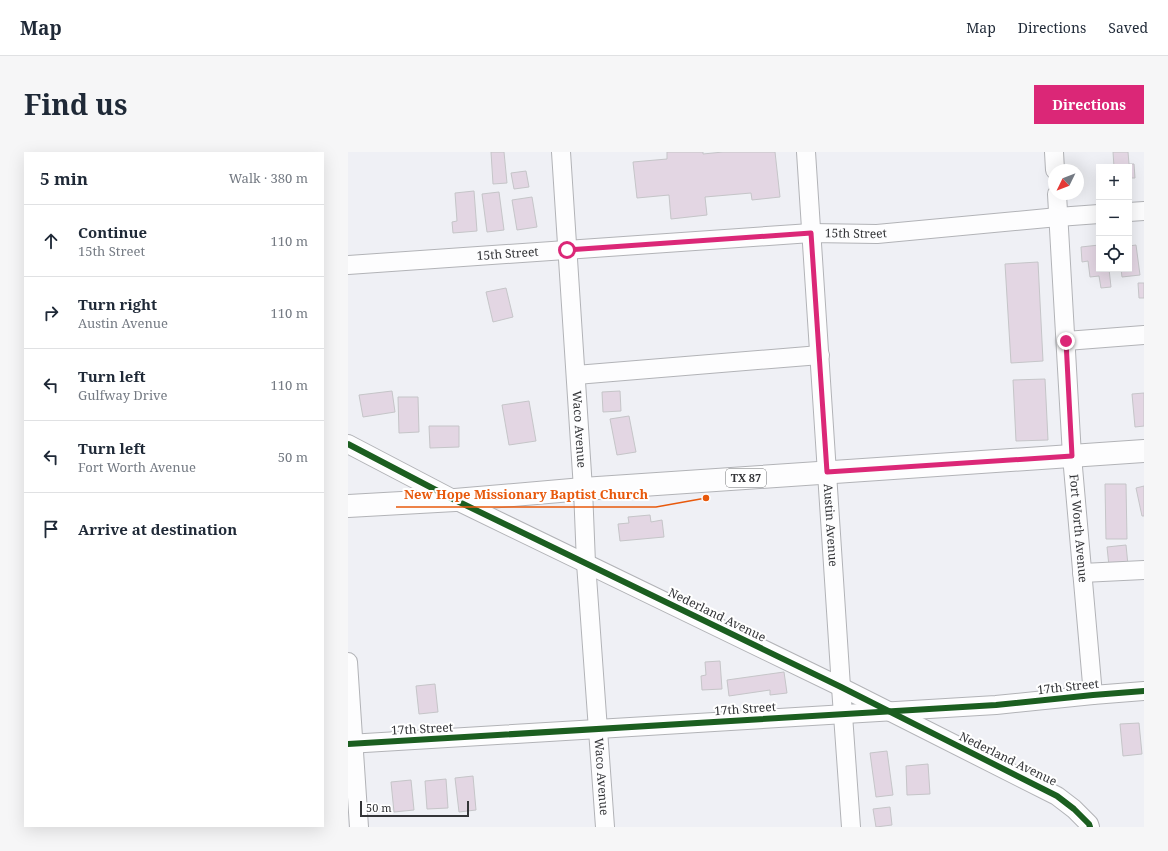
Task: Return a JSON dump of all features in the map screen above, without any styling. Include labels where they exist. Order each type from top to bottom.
[{"type":"main road","name":"TX 87","points":[[348,506],[455,500],[583,489],[1144,451]]},
{"type":"street","name":"Waco Avenue","points":[[561,152],[583,489],[586,563],[605,827]]},
{"type":"street","name":"Austin Avenue","points":[[806,152],[840,687],[851,827]]},
{"type":"street","points":[[1054,152],[1055,164]]},
{"type":"street","name":"Fort Worth Avenue","points":[[1057,200],[1072,456],[1093,695]]},
{"type":"street","points":[[1132,212],[1144,211]]},
{"type":"street","name":"15th Street","points":[[348,265],[811,233],[877,234],[1096,214]]},
{"type":"street","points":[[1066,341],[1144,335]]},
{"type":"street","points":[[576,375],[820,355]]},
{"type":"street","name":"Nederland Avenue","points":[[348,444],[455,500],[840,687],[1057,796],[1074,810],[1090,827]]},
{"type":"street","points":[[1082,573],[1144,570]]},
{"type":"street","points":[[348,662],[351,744],[359,827]]},
{"type":"street","name":"17th Street","points":[[351,744],[996,705],[1144,691]]},
{"type":"building","points":[[491,152],[504,152],[507,183],[493,184]]},
{"type":"building","points":[[667,152],[703,152],[703,154],[723,152],[775,152],[780,197],[752,200],[751,193],[705,197],[707,215],[671,219],[669,195],[637,198],[633,162],[667,159]]},
{"type":"building","points":[[1113,152],[1128,152],[1129,164],[1114,164]]},
{"type":"building","points":[[1132,164],[1134,164],[1135,178],[1132,178]]},
{"type":"building","points":[[526,171],[529,187],[514,189],[511,173]]},
{"type":"building","points":[[474,191],[477,231],[453,233],[452,222],[457,221],[455,193]]},
{"type":"building","points":[[499,192],[504,230],[487,232],[482,194]]},
{"type":"building","points":[[532,197],[537,227],[517,230],[512,200]]},
{"type":"building","points":[[1096,245],[1096,272],[1109,272],[1111,287],[1101,288],[1099,276],[1090,277],[1088,261],[1082,262],[1081,247]]},
{"type":"building","points":[[1136,245],[1140,275],[1122,277],[1121,272],[1132,272],[1132,246]]},
{"type":"building","points":[[1038,262],[1043,361],[1011,363],[1005,264]]},
{"type":"building","points":[[1138,283],[1144,283],[1144,298],[1139,298]]},
{"type":"building","points":[[506,288],[513,317],[493,322],[486,292]]},
{"type":"building","points":[[1045,379],[1048,440],[1016,441],[1013,380]]},
{"type":"building","points":[[392,391],[395,412],[363,417],[359,395]]},
{"type":"building","points":[[620,391],[621,411],[603,412],[602,392]]},
{"type":"building","points":[[1144,393],[1144,426],[1135,427],[1132,394]]},
{"type":"building","points":[[398,397],[418,397],[419,432],[399,433]]},
{"type":"building","points":[[529,401],[536,441],[509,445],[502,405]]},
{"type":"building","points":[[629,416],[636,452],[617,455],[610,419]]},
{"type":"building","points":[[429,426],[459,426],[459,447],[430,448]]},
{"type":"building","points":[[1105,484],[1126,484],[1127,539],[1106,539]]},
{"type":"building","points":[[1144,486],[1144,516],[1142,516],[1136,488]]},
{"type":"building","points":[[650,515],[651,522],[662,520],[664,537],[620,541],[618,524],[629,523],[628,517]]},
{"type":"building","points":[[1126,545],[1128,565],[1109,566],[1107,547]]},
{"type":"building","points":[[720,661],[722,689],[702,690],[701,676],[706,675],[705,662]]},
{"type":"building","points":[[784,672],[787,693],[770,695],[770,690],[729,696],[727,680]]},
{"type":"building","points":[[435,684],[438,712],[419,714],[416,686]]},
{"type":"building","points":[[1139,723],[1142,754],[1123,756],[1120,724]]},
{"type":"building","points":[[887,751],[893,795],[876,797],[870,753]]},
{"type":"building","points":[[928,764],[930,794],[907,795],[906,766]]},
{"type":"building","points":[[473,776],[476,810],[459,812],[455,778]]},
{"type":"building","points":[[446,779],[448,808],[427,809],[425,781]]},
{"type":"building","points":[[411,780],[414,810],[394,812],[391,782]]},
{"type":"building","points":[[890,807],[892,825],[876,827],[873,809]]},
{"type":"cycle path","points":[[348,444],[455,500],[841,687],[1057,796],[1074,809],[1089,824],[1090,827]]},
{"type":"cycle path","points":[[348,744],[996,705],[1144,691]]},
{"type":"place","name":"New Hope Missionary Baptist Church","points":[[706,498]]},
{"type":"route","points":[[567,250],[811,233],[827,472],[1072,456],[1066,341]]}]
